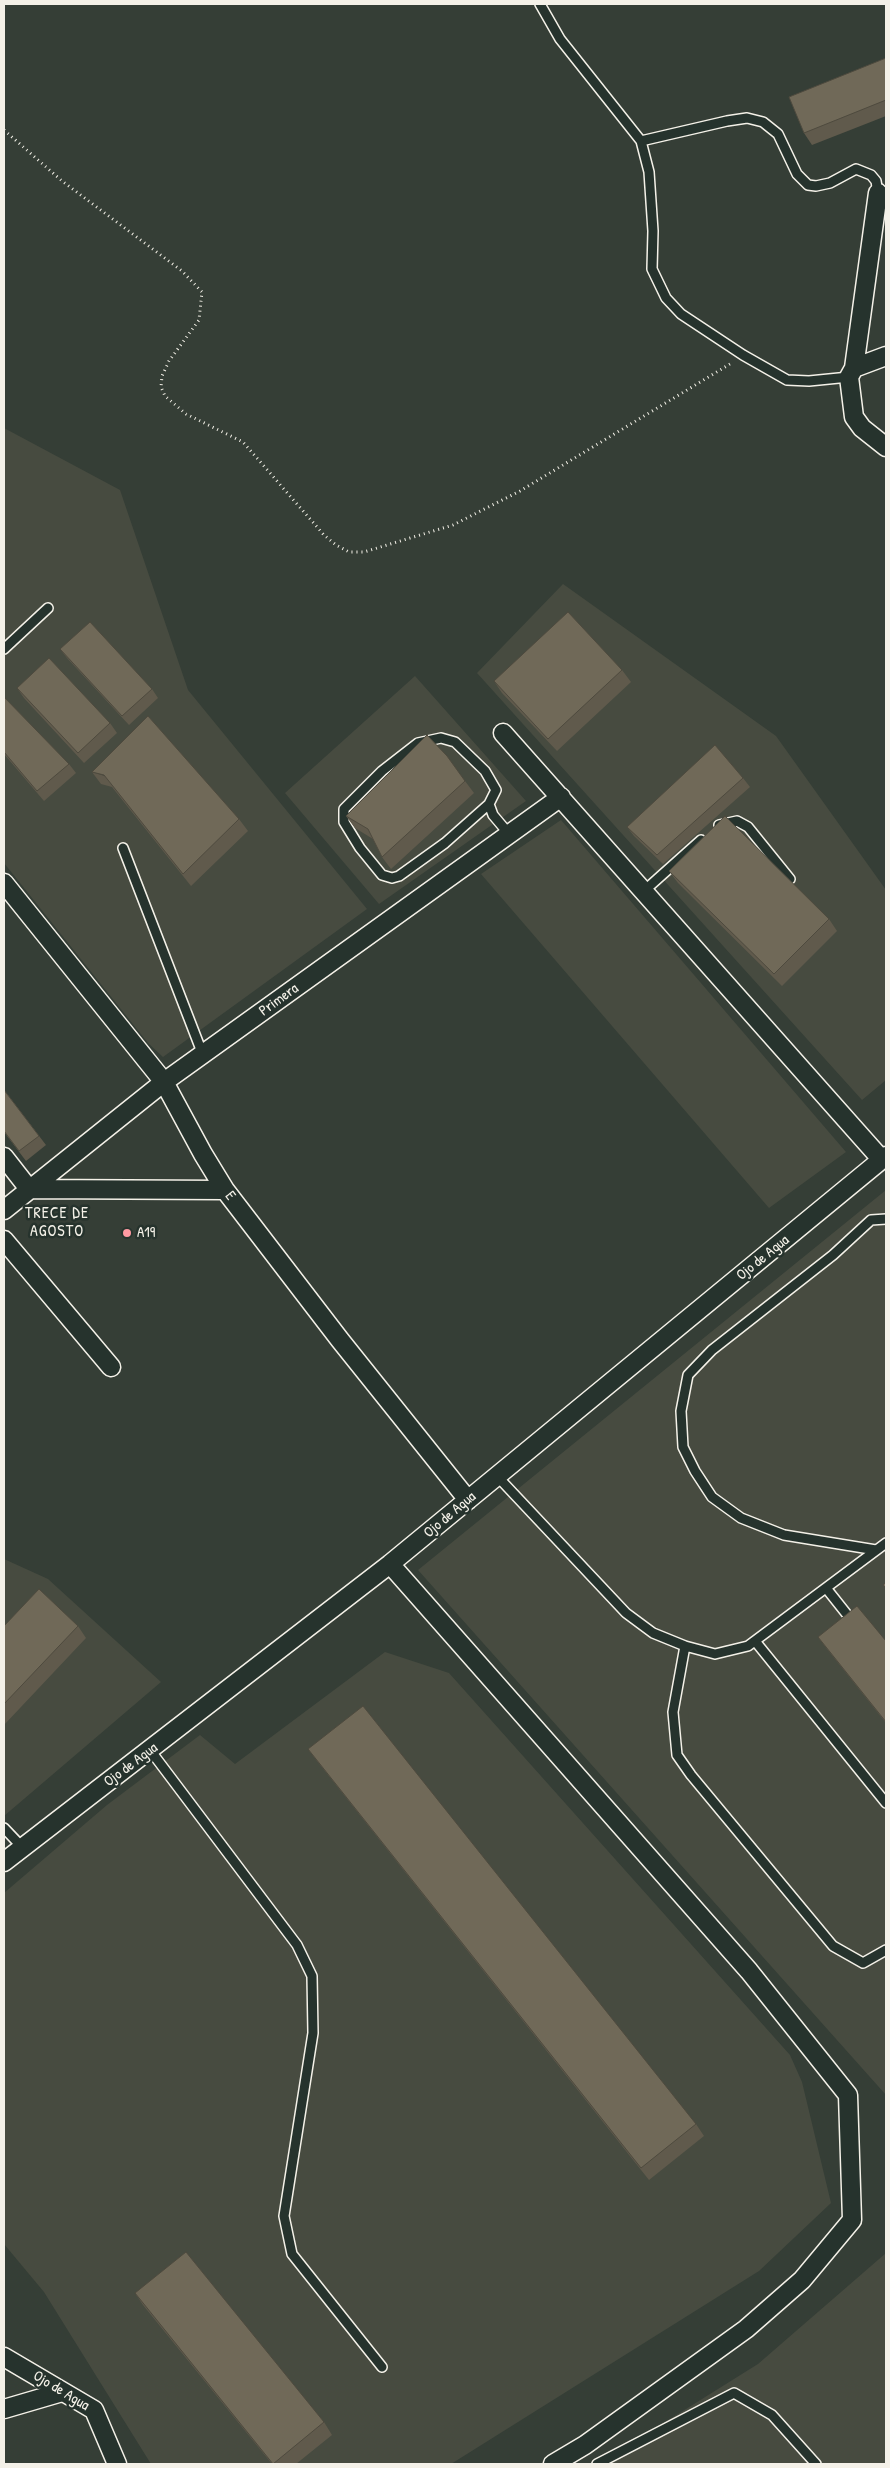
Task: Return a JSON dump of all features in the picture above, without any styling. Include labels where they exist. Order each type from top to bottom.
[{"type":"street","points":[[878,194],[852,372],[854,417],[862,428],[886,448]]},
{"type":"street","points":[[852,372],[886,356]]},
{"type":"street","points":[[503,733],[884,1158]]},
{"type":"street","name":"Primera","points":[[4,1210],[164,1082],[561,797]]},
{"type":"street","name":"E","points":[[4,883],[164,1082],[225,1190],[340,1340],[468,1500]]},
{"type":"street","points":[[4,1157],[29,1189],[225,1190]]},
{"type":"street","name":"Ojo de Agua","points":[[4,1862],[390,1564],[884,1158]]},
{"type":"street","points":[[4,1240],[111,1367]]},
{"type":"street","points":[[390,1564],[749,1971],[848,2095],[852,2220],[802,2280],[746,2329],[585,2445],[553,2464]]},
{"type":"street","name":"Ojo de Agua","points":[[4,2357],[94,2410],[117,2464]]},
{"type":"street","points":[[4,2409],[62,2392]]},
{"type":"lane","points":[[540,4],[560,39],[641,140],[649,172],[653,231],[652,269],[666,298],[681,314],[744,355],[787,380],[809,382],[852,372]]},
{"type":"lane","points":[[641,140],[747,118],[762,122],[778,134],[797,174],[808,185],[816,186],[830,183],[856,169],[871,175],[876,181],[878,194]]},
{"type":"lane","points":[[4,649],[48,608]]},
{"type":"lane","points":[[489,804],[445,844],[399,876],[392,878],[382,874],[360,848],[344,822],[344,809],[382,771],[418,743],[441,738],[455,742],[485,771],[496,790],[489,804],[493,815],[509,834]]},
{"type":"lane","points":[[644,892],[716,826],[729,821],[737,821],[748,827],[790,879]]},
{"type":"lane","points":[[123,848],[203,1055]]},
{"type":"lane","points":[[876,1550],[784,1535],[741,1518],[712,1497],[695,1471],[683,1447],[681,1411],[688,1375],[712,1350],[833,1255],[871,1220],[886,1219]]},
{"type":"lane","points":[[497,1476],[626,1613],[653,1633],[685,1646],[715,1654],[748,1646],[886,1542]]},
{"type":"lane","points":[[826,1588],[862,1633]]},
{"type":"lane","points":[[755,1641],[886,1803]]},
{"type":"lane","points":[[685,1646],[673,1712],[677,1755],[691,1775],[834,1946],[863,1963],[886,1950]]},
{"type":"lane","points":[[150,1750],[297,1945],[312,1976],[313,2033],[284,2216],[292,2254],[382,2367]]},
{"type":"lane","points":[[4,1828],[22,1848]]},
{"type":"lane","points":[[597,2464],[734,2392],[772,2415],[816,2464]]},
{"type":"path","points":[[4,130],[62,181],[182,271],[202,292],[198,320],[169,361],[162,376],[160,387],[165,396],[186,414],[243,442],[324,535],[336,545],[350,552],[364,552],[454,525],[520,491],[655,412],[744,355]]},
{"type":"shaded area","points":[[4,428],[120,490],[188,690],[367,909],[163,1057],[148,1043],[4,863]]},
{"type":"shaded area","points":[[563,584],[776,736],[886,890],[886,1080],[862,1100],[477,673]]},
{"type":"shaded area","points":[[415,676],[526,801],[379,904],[285,793]]},
{"type":"shaded area","points":[[561,820],[846,1152],[769,1208],[481,874]]},
{"type":"shaded area","points":[[886,1190],[886,2095],[418,1570]]},
{"type":"shaded area","points":[[4,1559],[48,1579],[161,1682],[4,1816]]},
{"type":"shaded area","points":[[385,1652],[449,1673],[790,2055],[802,2082],[831,2203],[759,2271],[451,2464],[151,2464],[44,2292],[4,2244],[4,1893],[107,1805],[200,1735],[235,1764]]},
{"type":"shaded area","points":[[886,2253],[886,2464],[598,2464],[758,2364]]},
{"type":"building","points":[[886,58],[886,100],[804,133],[789,97]]},
{"type":"building","points":[[568,612],[622,670],[548,739],[494,681]]},
{"type":"building","points":[[90,622],[152,689],[122,716],[60,649]]},
{"type":"building","points":[[49,658],[110,723],[78,753],[17,688]]},
{"type":"building","points":[[4,697],[69,764],[37,791],[4,752]]},
{"type":"building","points":[[148,716],[239,819],[183,874],[104,775],[92,772]]},
{"type":"building","points":[[427,735],[447,756],[465,781],[382,857],[368,829],[346,816]]},
{"type":"building","points":[[715,745],[743,778],[657,855],[627,827]]},
{"type":"building","points":[[725,816],[829,919],[774,974],[669,871]]},
{"type":"building","points":[[4,1090],[39,1136],[19,1151],[4,1131]]},
{"type":"building","points":[[39,1589],[78,1626],[4,1704],[4,1626]]},
{"type":"building","points":[[857,1606],[886,1641],[886,1722],[818,1637]]},
{"type":"building","points":[[363,1706],[696,2124],[641,2168],[308,1749]]},
{"type":"building","points":[[186,2252],[324,2422],[273,2464],[135,2293]]},
{"type":"place","name":"A19","points":[[127,1233]]},
{"type":"district","name":"TRECE DE AGOSTO","points":[[57,1223]]}]
